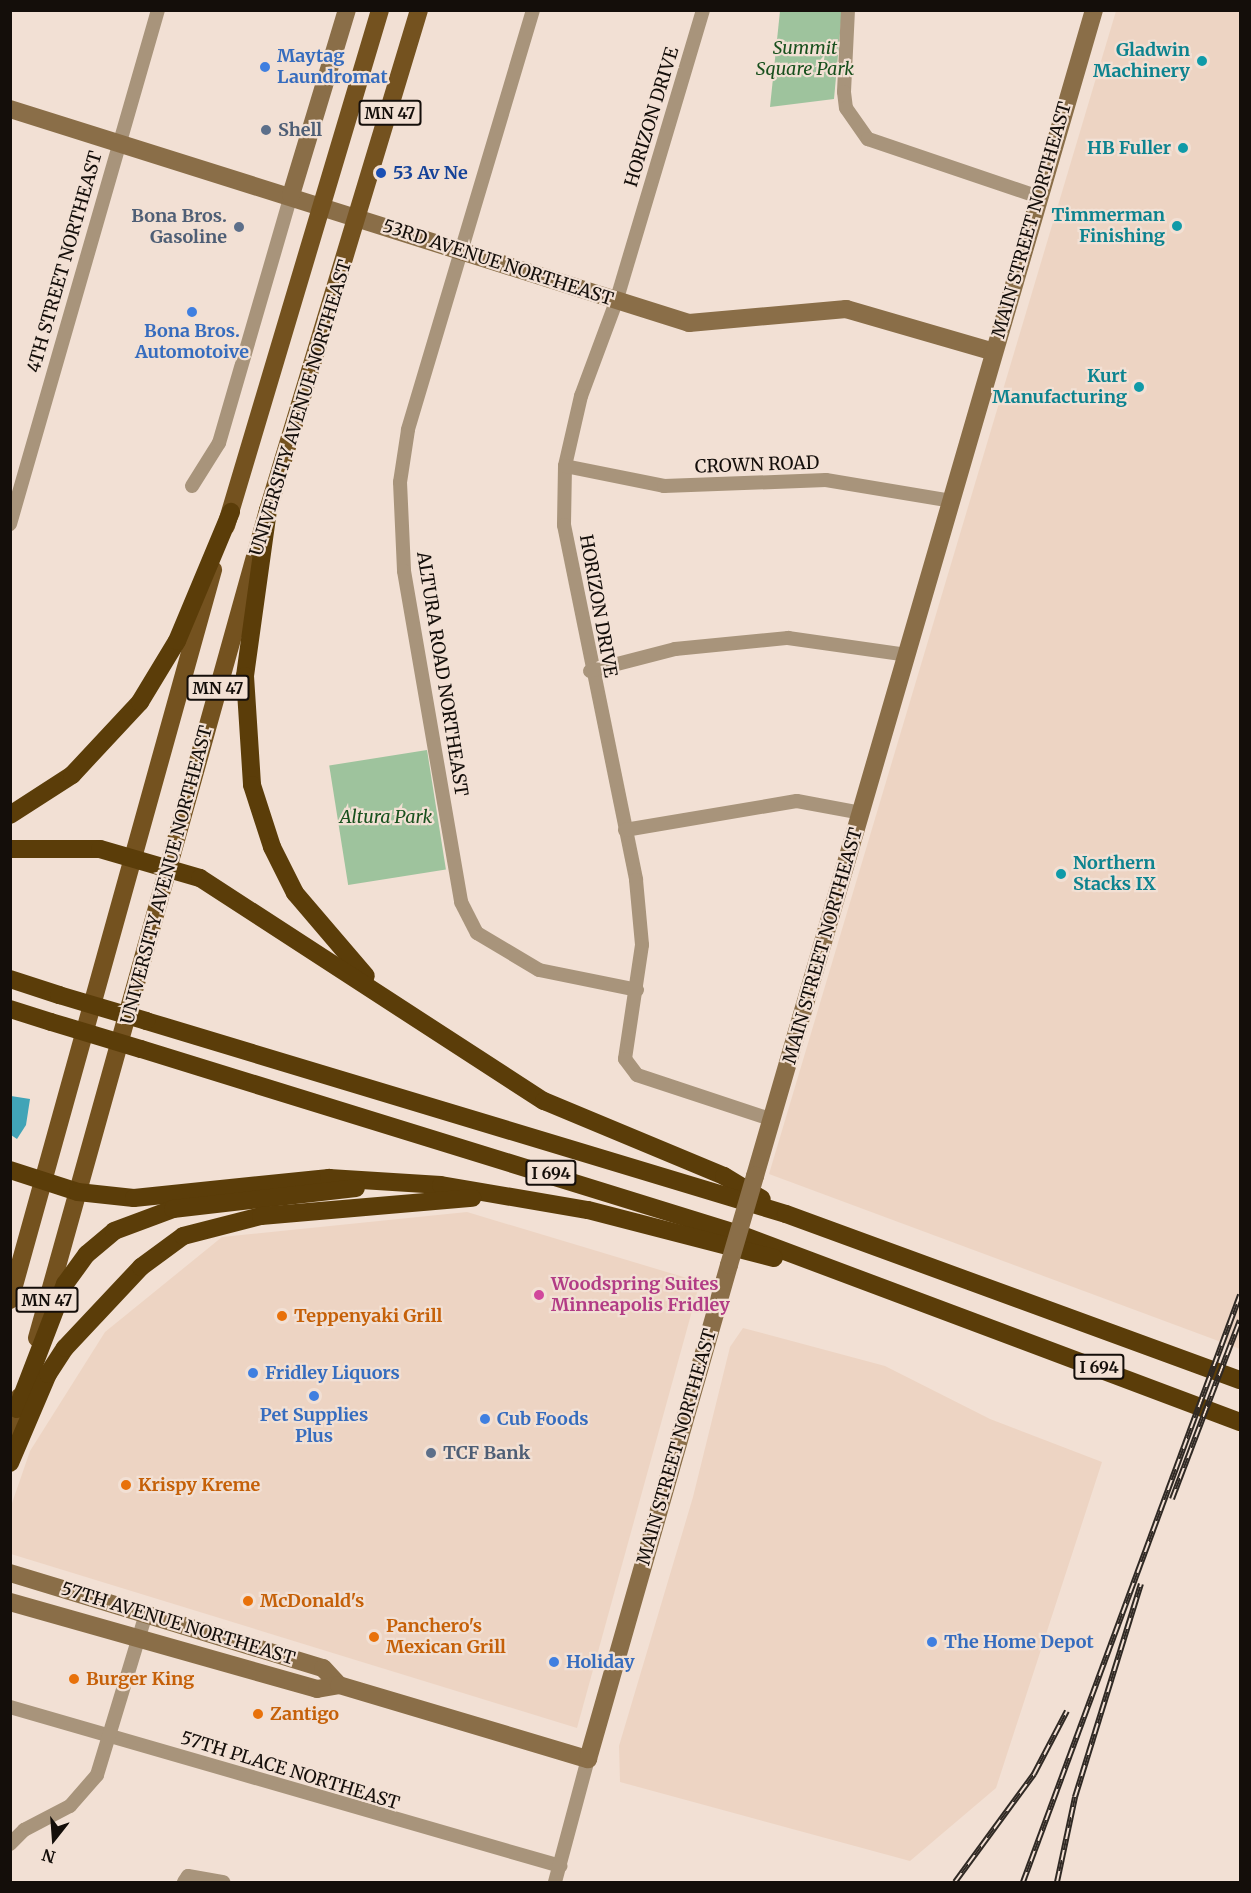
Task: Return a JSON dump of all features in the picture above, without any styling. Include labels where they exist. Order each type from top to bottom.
[{"type":"highway","points":[[268,510],[244,700],[249,769],[267,833],[295,893],[340,951],[468,1052]]},
{"type":"highway","points":[[10,815],[72,775],[140,702],[177,641],[231,512]]},
{"type":"highway","points":[[10,849],[86,847],[171,867],[228,891],[468,1052],[559,1109],[723,1176],[786,1214]]},
{"type":"highway","name":"I 694","points":[[10,979],[786,1214],[1240,1380]]},
{"type":"highway","name":"I 694","points":[[10,1009],[588,1185],[957,1312],[1240,1422]]},
{"type":"highway","points":[[10,1170],[44,1184],[78,1192],[155,1197],[329,1178],[441,1185],[563,1205],[689,1235],[957,1312]]},
{"type":"highway","points":[[17,1409],[65,1284],[96,1246],[133,1220],[173,1209],[278,1197],[441,1185]]},
{"type":"highway","points":[[10,1463],[48,1374],[65,1348],[141,1267],[183,1236],[242,1218],[429,1200],[563,1205]]},
{"type":"main road","name":"UNIVERSITY AVENUE NORTHEAST","points":[[10,1300],[137,858],[231,512],[380,10]]},
{"type":"main road","name":"UNIVERSITY AVENUE NORTHEAST","points":[[10,1429],[171,867],[268,510],[360,215],[419,10]]},
{"type":"street","name":"4TH STREET NORTHEAST","points":[[10,525],[16,479],[158,10]]},
{"type":"street","points":[[192,486],[219,443],[347,10]]},
{"type":"street","name":"ALTURA ROAD NORTHEAST","points":[[533,10],[424,366],[400,482],[404,571],[461,902],[477,933],[507,955],[539,970],[637,990]]},
{"type":"street","name":"HORIZON DRIVE","points":[[703,10],[616,302],[581,396],[565,466],[564,525],[590,671],[625,830],[642,945],[625,1059],[637,1075],[773,1120]]},
{"type":"street","points":[[848,10],[844,92],[846,108],[868,139],[1039,196]]},
{"type":"street","name":"MAIN STREET NORTHEAST","points":[[555,1882],[729,1264],[773,1120],[1094,10]]},
{"type":"street","name":"53RD AVENUE NORTHEAST","points":[[10,108],[117,147],[360,215],[459,251],[616,302],[712,325],[846,309],[994,352]]},
{"type":"street","name":"CROWN ROAD","points":[[565,466],[664,486],[826,480],[951,501]]},
{"type":"street","points":[[590,671],[675,649],[788,638],[906,655]]},
{"type":"street","points":[[625,830],[797,801],[861,813]]},
{"type":"street","name":"57TH AVENUE NORTHEAST","points":[[10,1573],[323,1668],[339,1685]]},
{"type":"street","name":"57TH AVENUE NORTHEAST","points":[[10,1602],[317,1689],[339,1685],[588,1759]]},
{"type":"street","points":[[10,1844],[86,1793],[112,1736],[146,1614]]},
{"type":"street","name":"57TH PLACE NORTHEAST","points":[[10,1707],[560,1866]]},
{"type":"street","points":[[186,1879],[223,1882]]},
{"type":"shaded area","points":[[1116,11],[1240,11],[1240,1349],[769,1174]]},
{"type":"shaded area","points":[[467,1212],[700,1282],[577,1728],[11,1554],[11,1506],[30,1451],[105,1332],[222,1237]]},
{"type":"shaded area","points":[[743,1328],[885,1366],[990,1419],[1102,1462],[996,1788],[910,1861],[620,1782],[619,1746],[693,1497],[730,1347]]},
{"type":"green space","name":"Summit Square Park","points":[[780,11],[842,11],[834,99],[770,107]]},
{"type":"green space","name":"Altura Park","points":[[427,750],[446,870],[348,885],[329,765]]},
{"type":"water","points":[[11,1096],[30,1099],[26,1125],[17,1139],[11,1135]]},
{"type":"railway","points":[[1023,1882],[1240,1295]]},
{"type":"railway","points":[[1172,1499],[1240,1320]]},
{"type":"railway","points":[[1057,1882],[1075,1797],[1141,1584]]},
{"type":"railway","points":[[955,1882],[1034,1774],[1067,1711]]},
{"type":"place","name":"Gladwin Machinery","points":[[1202,61]]},
{"type":"place","name":"Maytag Laundromat","points":[[265,67]]},
{"type":"place","name":"Shell","points":[[266,130]]},
{"type":"place","name":"HB Fuller","points":[[1183,148]]},
{"type":"place","name":"53 Av Ne","points":[[381,173]]},
{"type":"place","name":"Timmerman Finishing","points":[[1177,226]]},
{"type":"place","name":"Bona Bros. Gasoline","points":[[239,227]]},
{"type":"place","name":"Bona Bros. Automotoive","points":[[192,312]]},
{"type":"place","name":"Kurt Manufacturing","points":[[1139,387]]},
{"type":"place","name":"Northern Stacks IX","points":[[1061,874]]},
{"type":"place","name":"Woodspring Suites Minneapolis Fridley","points":[[539,1295]]},
{"type":"place","name":"Teppenyaki Grill","points":[[282,1316]]},
{"type":"place","name":"Fridley Liquors","points":[[253,1373]]},
{"type":"place","name":"Pet Supplies Plus","points":[[314,1396]]},
{"type":"place","name":"Cub Foods","points":[[485,1419]]},
{"type":"place","name":"TCF Bank","points":[[431,1453]]},
{"type":"place","name":"Krispy Kreme","points":[[126,1485]]},
{"type":"place","name":"McDonald's","points":[[248,1601]]},
{"type":"place","name":"Panchero's Mexican Grill","points":[[374,1637]]},
{"type":"place","name":"The Home Depot","points":[[932,1642]]},
{"type":"place","name":"Holiday","points":[[554,1662]]},
{"type":"place","name":"Burger King","points":[[74,1679]]},
{"type":"place","name":"Zantigo","points":[[258,1714]]}]
